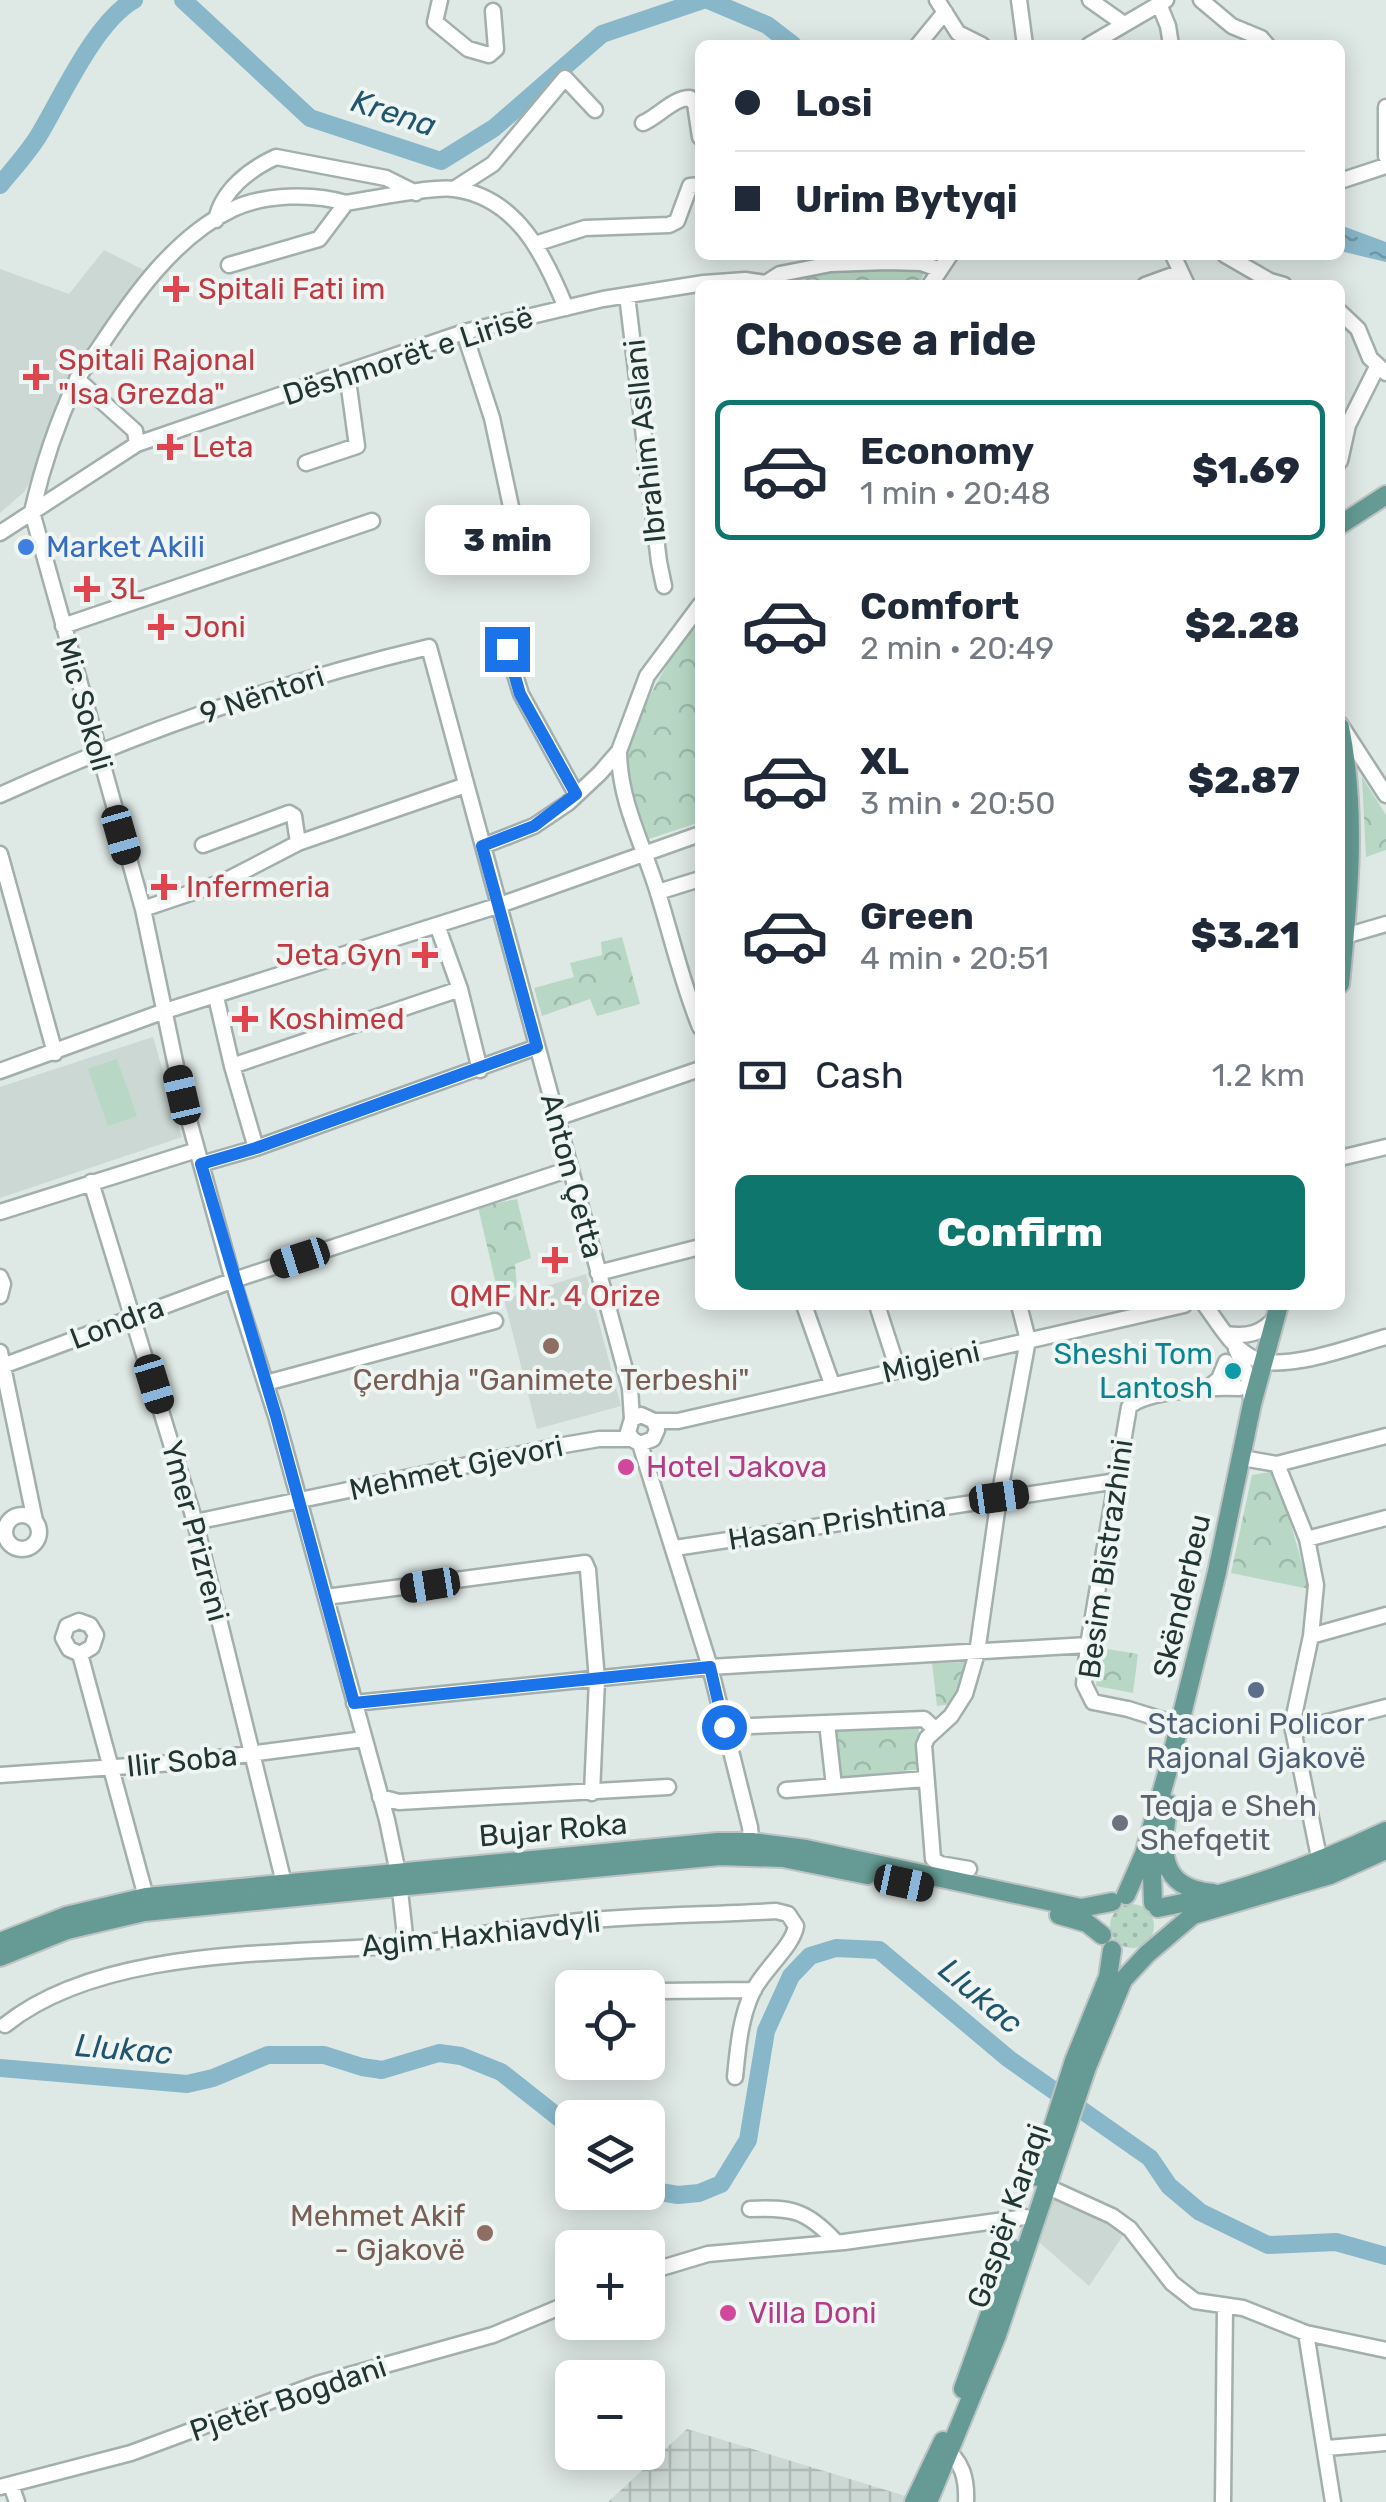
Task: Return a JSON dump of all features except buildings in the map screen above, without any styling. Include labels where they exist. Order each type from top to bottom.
[{"type":"main road","points":[[1345,521],[1386,495]]},
{"type":"main road","points":[[1345,758],[1349,784],[1345,936]]},
{"type":"main road","name":"Skënderbeu","points":[[1155,1905],[1153,1863],[1170,1802],[1278,1311]]},
{"type":"main road","name":"Skënderbeu","points":[[1247,1458],[1252,1404],[1266,1361]]},
{"type":"main road","name":"Skënderbeu","points":[[1119,1899],[1144,1854],[1184,1727]]},
{"type":"main road","points":[[1170,1802],[1162,1850],[1164,1860],[1180,1882],[1195,1890],[1218,1893]]},
{"type":"main road","points":[[1155,1905],[1218,1893],[1320,1862],[1386,1831]]},
{"type":"main road","name":"Bujar Roka","points":[[1,1947],[66,1916],[146,1897],[284,1883],[399,1880],[720,1856],[752,1849],[806,1849],[1080,1908],[1119,1899]]},
{"type":"main road","name":"Bujar Roka","points":[[752,1849],[1070,1917],[1086,1923],[1107,1942]]},
{"type":"main road","name":"Gaspër Karaqi","points":[[1081,2064],[1123,1980],[1184,1920],[1202,1911],[1330,1875],[1386,1850]]},
{"type":"main road","name":"Bujar Roka","points":[[1,1947],[144,1912],[399,1880]]},
{"type":"main road","points":[[1140,1896],[1155,1905],[1164,1929],[1153,1948],[1125,1957],[1107,1942],[1102,1917],[1119,1899],[1140,1896]]},
{"type":"main road","name":"Gaspër Karaqi","points":[[928,2502],[1081,2064],[1108,1977],[1107,1942]]},
{"type":"main road","name":"Gaspër Karaqi","points":[[914,2502],[946,2449],[997,2336],[1046,2186],[1062,2120]]},
{"type":"street","points":[[440,0],[435,22],[476,53],[494,53],[493,11]]},
{"type":"street","points":[[1019,0],[1025,40]]},
{"type":"street","points":[[1090,0],[1124,24]]},
{"type":"street","points":[[1200,0],[1232,26],[1263,40]]},
{"type":"street","points":[[1097,40],[1163,2],[1170,40]]},
{"type":"street","points":[[921,40],[941,6],[958,32],[973,40]]},
{"type":"street","points":[[32,512],[39,480],[77,379],[146,282],[216,220],[234,208],[260,201],[334,199],[346,203],[454,189],[493,164],[564,78],[595,110]]},
{"type":"street","points":[[643,123],[656,118],[680,98],[690,98],[695,104]]},
{"type":"street","points":[[1386,107],[1386,156]]},
{"type":"street","points":[[216,220],[231,190],[276,156],[350,168],[386,178],[416,193]]},
{"type":"street","points":[[1345,179],[1386,166]]},
{"type":"street","points":[[535,244],[585,228],[669,225],[678,221],[695,186]]},
{"type":"street","name":"Dëshmorët e Lirisë","points":[[454,189],[480,197],[507,212],[535,244],[566,308]]},
{"type":"street","points":[[229,265],[319,239],[346,203]]},
{"type":"street","name":"Dëshmorët e Lirisë","points":[[772,280],[827,260]]},
{"type":"street","name":"Dëshmorët e Lirisë","points":[[849,260],[921,264],[938,270]]},
{"type":"street","points":[[933,280],[946,260]]},
{"type":"street","points":[[1234,260],[1268,280]]},
{"type":"street","name":"Dëshmorët e Lirisë","points":[[0,533],[137,444],[464,332],[627,295],[695,285]]},
{"type":"street","name":"Ibrahim Asllani","points":[[627,295],[664,586]]},
{"type":"street","points":[[1345,317],[1358,329],[1381,370],[1348,425],[1345,438]]},
{"type":"street","points":[[464,332],[492,418],[519,544],[468,561]]},
{"type":"street","points":[[306,464],[358,446],[347,373]]},
{"type":"street","points":[[77,379],[135,431],[137,444]]},
{"type":"street","name":"Mic Sokoli","points":[[32,512],[143,909],[162,1012],[199,1157],[300,1502],[399,1880]]},
{"type":"street","points":[[63,626],[372,521]]},
{"type":"street","points":[[482,846],[534,826],[576,794],[619,751],[647,676],[695,612]]},
{"type":"street","name":"9 Nëntori","points":[[0,795],[97,750],[299,681],[429,647]]},
{"type":"street","name":"Anton Çetta","points":[[429,647],[652,1474],[710,1667],[752,1849]]},
{"type":"street","points":[[507,649],[520,694],[576,794]]},
{"type":"street","points":[[1345,732],[1386,794]]},
{"type":"street","points":[[619,751],[621,778],[658,892],[670,944],[695,1013]]},
{"type":"street","points":[[143,909],[223,882],[298,844],[466,785]]},
{"type":"street","points":[[202,844],[290,813],[294,816],[298,844]]},
{"type":"street","points":[[0,1070],[162,1012],[497,906],[695,836]]},
{"type":"street","points":[[0,854],[56,1053]]},
{"type":"street","points":[[658,892],[695,881]]},
{"type":"street","points":[[1345,936],[1386,924]]},
{"type":"street","points":[[437,925],[460,989],[480,1070]]},
{"type":"street","points":[[232,1066],[460,989]]},
{"type":"street","points":[[216,997],[256,1148]]},
{"type":"street","points":[[0,1212],[91,1182],[256,1148],[537,1047]]},
{"type":"street","points":[[557,1118],[695,1071]]},
{"type":"street","points":[[1345,1157],[1386,1147]]},
{"type":"street","name":"Londra","points":[[1,1361],[570,1169]]},
{"type":"street","name":"Ymer Prizreni","points":[[91,1182],[195,1522],[284,1870],[284,1883]]},
{"type":"street","points":[[598,1273],[695,1248]]},
{"type":"street","points":[[0,1277],[0,1296]]},
{"type":"street","points":[[806,1310],[832,1384]]},
{"type":"street","points":[[879,1310],[898,1370]]},
{"type":"street","points":[[969,1868],[940,1864],[933,1859],[924,1746],[927,1738],[952,1716],[964,1694],[977,1653],[999,1497],[1028,1340],[1021,1310]]},
{"type":"street","name":"Migjeni","points":[[642,1430],[1152,1310]]},
{"type":"street","points":[[1209,1310],[1230,1339],[1248,1377],[1252,1404]]},
{"type":"street","points":[[1230,1339],[1261,1331],[1278,1311]]},
{"type":"street","points":[[266,1383],[494,1321]]},
{"type":"street","points":[[1230,1339],[1254,1358],[1288,1362],[1386,1337]]},
{"type":"street","points":[[1,1361],[39,1533],[34,1544],[24,1549],[4,1546],[10,1520],[24,1515],[34,1521]]},
{"type":"street","points":[[1208,1388],[1220,1379],[1226,1362]]},
{"type":"street","points":[[1208,1388],[1238,1388]]},
{"type":"street","name":"Besim Bistrazhini","points":[[1184,1727],[1128,1708],[1093,1702],[1084,1684],[1128,1412],[1132,1403],[1141,1398],[1208,1388]]},
{"type":"street","name":"Mehmet Gjevori","points":[[195,1522],[642,1430]]},
{"type":"street","points":[[1247,1458],[1277,1464],[1386,1436]]},
{"type":"street","points":[[1277,1464],[1307,1539],[1316,1585],[1293,1731],[1320,1862]]},
{"type":"street","name":"Hasan Prishtina","points":[[675,1548],[1117,1481]]},
{"type":"street","points":[[1307,1539],[1386,1518]]},
{"type":"street","points":[[326,1597],[584,1564],[588,1570],[597,1680],[592,1793]]},
{"type":"street","points":[[1311,1636],[1386,1615]]},
{"type":"street","points":[[354,1703],[710,1667],[1088,1645]]},
{"type":"street","points":[[80,1654],[146,1897]]},
{"type":"street","points":[[1293,1731],[1386,1706]]},
{"type":"street","points":[[724,1727],[924,1720],[936,1730]]},
{"type":"street","points":[[827,1723],[834,1786]]},
{"type":"street","name":"Ilir Soba","points":[[0,1775],[252,1754],[364,1739]]},
{"type":"street","points":[[786,1790],[926,1780]]},
{"type":"street","points":[[380,1797],[399,1802],[668,1787]]},
{"type":"street","points":[[399,1880],[406,1944]]},
{"type":"street","name":"Agim Haxhiavdyli","points":[[5,2025],[36,2003],[110,1974],[228,1956],[406,1944],[570,1922],[788,1914],[796,1926],[794,1938],[754,1990],[742,2021],[735,2077]]},
{"type":"street","points":[[665,1992],[754,1990]]},
{"type":"street","points":[[1046,2186],[1112,2216],[1130,2229],[1184,2295],[1194,2301],[1243,2308],[1306,2333],[1386,2350]]},
{"type":"street","points":[[750,2209],[790,2208],[825,2230],[836,2242]]},
{"type":"street","points":[[665,2267],[708,2254],[1025,2217]]},
{"type":"street","points":[[1223,2502],[1225,2306]]},
{"type":"street","name":"Pjetër Bogdani","points":[[5,2486],[131,2453],[331,2380],[492,2335],[555,2309]]},
{"type":"street","points":[[1306,2333],[1334,2502]]},
{"type":"street","points":[[1326,2448],[1386,2443]]},
{"type":"street","points":[[946,2449],[967,2477],[966,2502]]},
{"type":"street","points":[[5,2486],[18,2502]]},
{"type":"shaded area","name":"Spitali Rajonal \"Isa Grezda\"","points":[[104,250],[148,272],[84,357],[61,396],[36,471],[24,492],[0,513],[0,269],[69,294]]},
{"type":"shaded area","points":[[153,1037],[182,1137],[0,1198],[0,1087]]},
{"type":"shaded area","points":[[586,1274],[621,1406],[537,1429],[504,1299]]},
{"type":"shaded area","points":[[1053,2192],[1126,2231],[1089,2286],[1039,2242]]},
{"type":"shaded area","points":[[687,2429],[925,2502],[608,2502],[643,2470],[665,2470],[665,2449]]},
{"type":"green space","points":[[926,263],[921,280],[780,280],[791,273]]},
{"type":"green space","points":[[695,628],[695,824],[646,840],[625,793],[626,737],[679,644]]},
{"type":"green space","points":[[1362,777],[1386,815],[1386,850],[1366,857]]},
{"type":"green space","points":[[622,937],[640,1004],[597,1016],[590,999],[542,1016],[534,988],[574,977],[570,963],[602,955],[601,942]]},
{"type":"green space","points":[[117,1059],[137,1116],[108,1126],[88,1069]]},
{"type":"green space","points":[[517,1199],[531,1258],[515,1264],[517,1287],[498,1293],[478,1207]]},
{"type":"green space","points":[[1276,1471],[1309,1589],[1231,1573],[1252,1475]]},
{"type":"green space","points":[[1101,1648],[1138,1654],[1133,1693],[1096,1686]]},
{"type":"green space","points":[[969,1662],[964,1685],[952,1704],[937,1706],[932,1663]]},
{"type":"green space","points":[[918,1723],[922,1769],[842,1777],[836,1729]]},
{"type":"green space","points":[[1132,1904],[1148,1910],[1154,1926],[1148,1942],[1132,1948],[1116,1942],[1110,1926],[1116,1910]]},
{"type":"water","points":[[1345,227],[1386,242],[1386,262],[1345,252]]},
{"type":"waterway","name":"Krena","points":[[0,185],[35,142],[93,42],[134,0]]},
{"type":"waterway","name":"Krena","points":[[183,0],[310,118],[441,161],[494,128],[602,34],[703,0]]},
{"type":"waterway","name":"Krena","points":[[708,0],[767,25],[786,40]]},
{"type":"waterway","name":"Llukac","points":[[665,2193],[699,2193],[721,2184],[748,2140],[766,2031],[791,1976],[810,1956],[836,1948],[879,1950],[1009,2059],[1150,2158],[1169,2186],[1200,2212],[1268,2245],[1336,2242],[1386,2256]]},
{"type":"waterway","name":"Llukac","points":[[0,2068],[187,2084],[213,2078],[268,2055],[324,2055],[382,2070],[439,2053],[461,2056],[501,2072],[555,2115]]},
{"type":"place","name":"Spitali Fati im","points":[[176,289]]},
{"type":"place","name":"Spitali Rajonal \"Isa Grezda\"","points":[[36,377]]},
{"type":"place","name":"Leta","points":[[170,447]]},
{"type":"place","name":"Market Akili","points":[[26,547]]},
{"type":"place","name":"3L","points":[[87,589]]},
{"type":"place","name":"Joni","points":[[161,627]]},
{"type":"place","name":"Infermeria","points":[[164,887]]},
{"type":"place","name":"Jeta Gyn","points":[[425,955]]},
{"type":"place","name":"Koshimed","points":[[245,1019]]},
{"type":"place","name":"QMF Nr. 4 Orize","points":[[555,1260]]},
{"type":"place","name":"Çerdhja \"Ganimete Terbeshi\"","points":[[551,1346]]},
{"type":"place","name":"Sheshi Tom Lantosh","points":[[1233,1371]]},
{"type":"place","name":"Hotel Jakova","points":[[626,1467]]},
{"type":"place","name":"Stacioni Policor Rajonal Gjakovë","points":[[1256,1690]]},
{"type":"place","name":"Teqja e Sheh Shefqetit","points":[[1120,1823]]},
{"type":"place","name":"Mehmet Akif - Gjakovë","points":[[485,2233]]},
{"type":"place","name":"Villa Doni","points":[[728,2313]]},
{"type":"route","points":[[507,649],[520,694],[576,794],[534,826],[482,846],[537,1047],[201,1164],[276,1416],[354,1703],[710,1667],[724,1727]]}]
